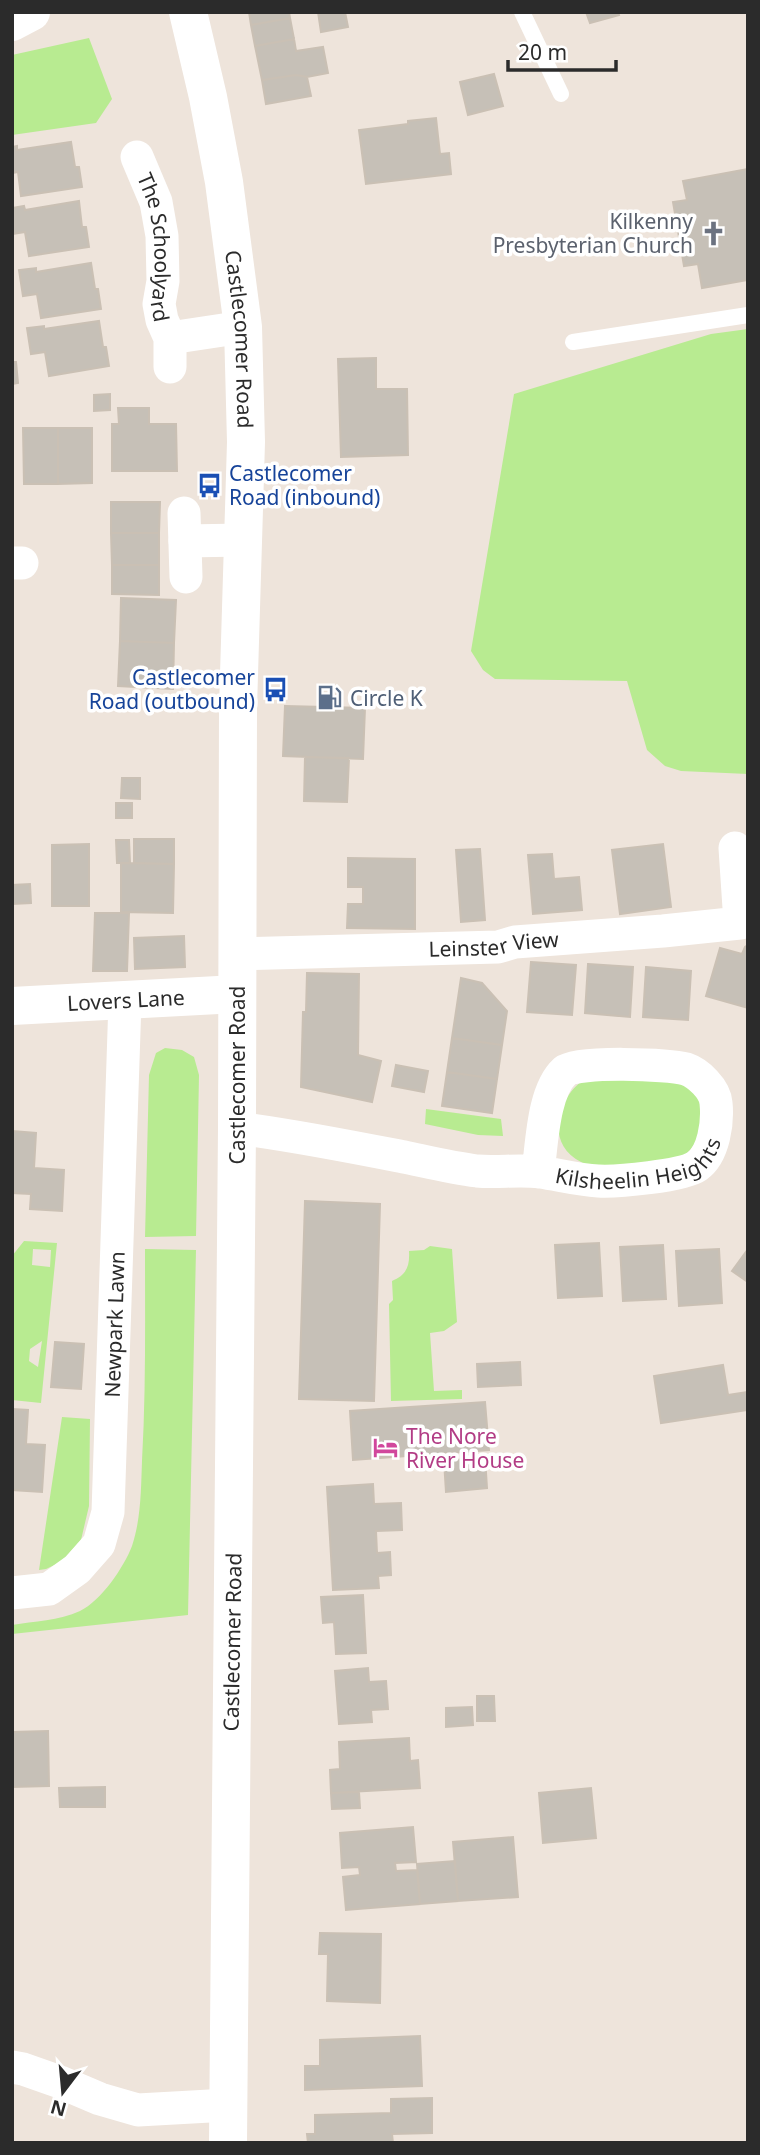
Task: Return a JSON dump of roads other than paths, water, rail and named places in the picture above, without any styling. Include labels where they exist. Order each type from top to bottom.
[{"type":"main road","points":[[12,22],[31,12]]},
{"type":"main road","name":"Castlecomer Road","points":[[188,12],[224,181],[243,327],[246,442],[239,708],[228,2143]]},
{"type":"main road","name":"Lovers Lane","points":[[12,1006],[237,995]]},
{"type":"street","name":"The Schoolyard","points":[[137,157],[156,202],[162,236],[163,281],[159,304],[170,353],[243,327]]},
{"type":"street","points":[[186,577],[184,527],[243,540]]},
{"type":"street","points":[[735,848],[744,923]]},
{"type":"street","name":"Leinster View","points":[[238,954],[498,947],[515,942],[744,923]]},
{"type":"street","name":"Newpark Lawn","points":[[12,1593],[49,1588],[77,1569],[99,1544],[108,1511],[125,1001]]},
{"type":"street","name":"Kilsheelin Heights","points":[[583,1065],[666,1065],[688,1069],[705,1082],[716,1100],[716,1127],[710,1148],[698,1166],[681,1173],[601,1181],[532,1172],[555,1085],[567,1069],[583,1065]]},
{"type":"street","points":[[237,1128],[283,1134],[478,1171],[532,1172]]},
{"type":"street","points":[[12,2067],[138,2110],[228,2105]]},
{"type":"lane","points":[[522,12],[561,94]]},
{"type":"lane","points":[[573,342],[748,315]]},
{"type":"place","name":"Kilkenny Presbyterian Church","points":[[713,233]]},
{"type":"place","name":"Castlecomer Road (inbound)","points":[[209,485]]},
{"type":"place","name":"Castlecomer Road (outbound)","points":[[275,689]]},
{"type":"place","name":"Circle K","points":[[330,698]]},
{"type":"place","name":"The Nore River House","points":[[386,1448]]}]
